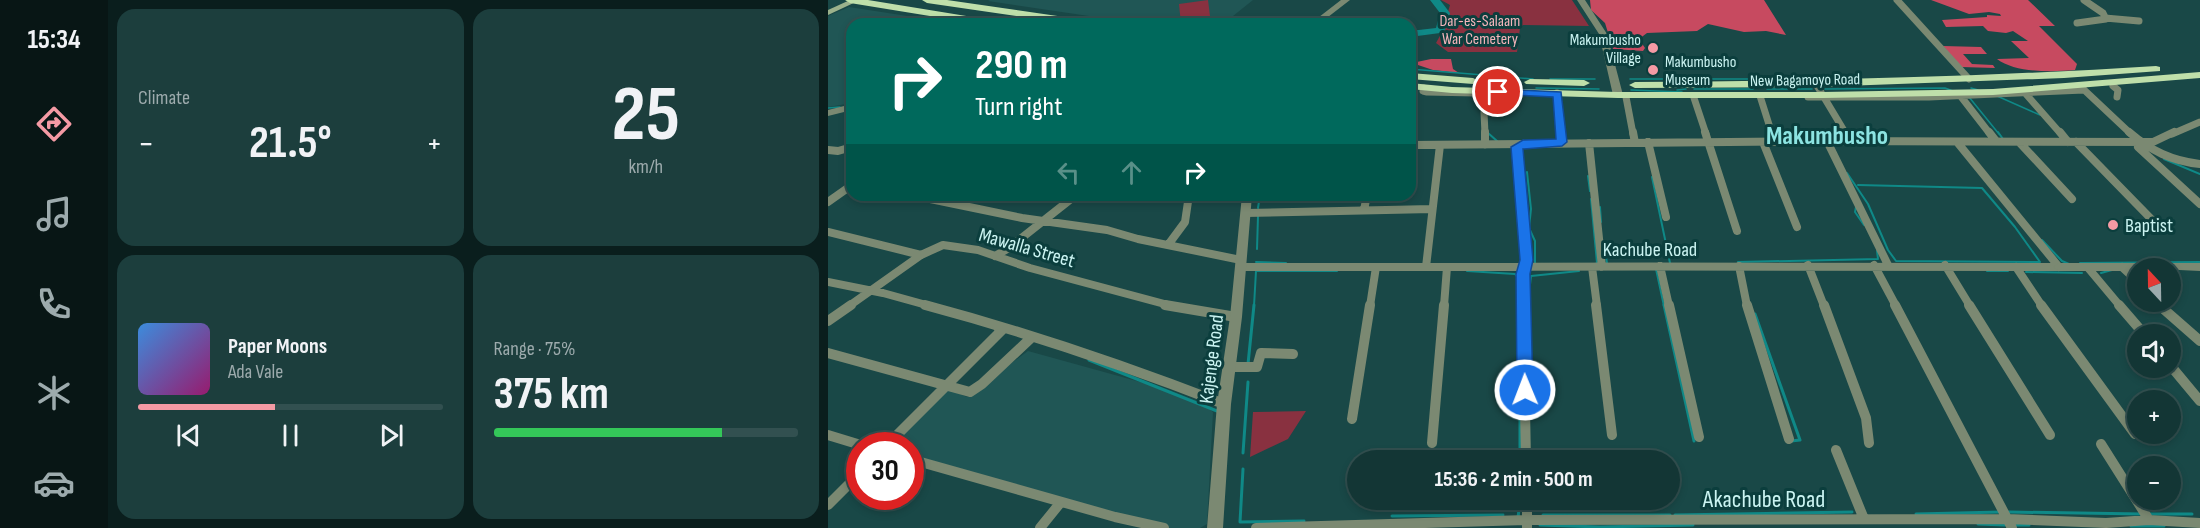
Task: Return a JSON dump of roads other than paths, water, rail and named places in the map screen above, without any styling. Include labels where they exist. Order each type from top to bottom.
[{"type":"highway","points":[[850,0],[962,18]]},
{"type":"highway","points":[[927,0],[1051,18]]},
{"type":"highway","name":"New Bagamoyo Road","points":[[1416,87],[1557,94],[2064,75],[2200,65]]},
{"type":"highway","name":"New Bagamoyo Road","points":[[1416,77],[1620,92],[1824,97],[1960,95],[2082,88],[2200,75]]},
{"type":"main road","points":[[828,8],[845,0]]},
{"type":"main road","points":[[828,13],[855,0]]},
{"type":"street","points":[[1322,18],[1346,0]]},
{"type":"street","points":[[1581,0],[1603,34],[1635,143]]},
{"type":"street","points":[[1897,0],[1969,79]]},
{"type":"street","points":[[2084,0],[2103,13],[2105,18]]},
{"type":"street","points":[[2078,23],[2102,21],[2105,18],[2139,21]]},
{"type":"street","points":[[1816,84],[1851,142]]},
{"type":"street","points":[[2113,86],[2118,90],[2117,97]]},
{"type":"street","points":[[1424,88],[1423,91],[1426,92],[1557,94],[1562,142]]},
{"type":"street","points":[[1960,95],[2082,88],[2200,204]]},
{"type":"street","points":[[1620,92],[1694,98],[1824,97]]},
{"type":"street","points":[[1485,145],[1484,112],[1491,93]]},
{"type":"street","points":[[2025,93],[2160,228]]},
{"type":"street","points":[[1960,95],[1996,141]]},
{"type":"street","points":[[1760,96],[1775,142]]},
{"type":"street","points":[[1694,98],[1737,231]]},
{"type":"street","points":[[828,112],[846,108]]},
{"type":"street","points":[[1416,145],[1562,142],[2136,142],[2161,140],[2175,131],[2200,122]]},
{"type":"street","points":[[1827,141],[1888,266]]},
{"type":"street","points":[[1648,142],[1666,217]]},
{"type":"street","points":[[1763,142],[1797,227]]},
{"type":"street","points":[[1956,142],[2059,267],[2200,267]]},
{"type":"street","points":[[2019,142],[2072,199]]},
{"type":"street","points":[[2136,142],[2169,159],[2200,164]]},
{"type":"street","points":[[1589,143],[1612,435]]},
{"type":"street","points":[[1523,144],[1517,147],[1525,268],[1523,274],[1526,450]]},
{"type":"street","points":[[1426,267],[1440,145]]},
{"type":"street","points":[[828,150],[846,149]]},
{"type":"street","points":[[828,202],[846,189]]},
{"type":"street","name":"Kachube Road","points":[[947,201],[983,211],[1107,230],[1241,263],[1525,268],[1808,264],[2059,267]]},
{"type":"street","points":[[995,256],[1069,201]]},
{"type":"street","points":[[1168,245],[1185,222],[1188,201]]},
{"type":"street","name":"Kajenge Road","points":[[1215,528],[1224,404],[1236,317],[1246,201]]},
{"type":"street","points":[[1364,210],[1366,201]]},
{"type":"street","points":[[1245,213],[1432,209]]},
{"type":"street","points":[[828,232],[921,255]]},
{"type":"street","name":"Mawalla Street","points":[[828,321],[921,255],[936,246],[945,244],[995,256],[1161,305],[1236,317]]},
{"type":"street","points":[[1808,264],[1853,379],[1866,418],[1869,443]]},
{"type":"street","points":[[1874,265],[2009,524]]},
{"type":"street","points":[[1945,265],[2050,435]]},
{"type":"street","points":[[1739,266],[1746,301],[1777,392],[1789,439]]},
{"type":"street","points":[[1352,419],[1376,267]]},
{"type":"street","points":[[1432,443],[1447,267]]},
{"type":"street","points":[[1660,267],[1699,437]]},
{"type":"street","points":[[2016,267],[2057,329],[2127,423]]},
{"type":"street","points":[[2122,267],[2127,272]]},
{"type":"street","points":[[2089,268],[2112,299],[2135,324]]},
{"type":"street","points":[[828,282],[992,323],[1148,375],[1224,404]]},
{"type":"street","points":[[2167,312],[2200,341]]},
{"type":"street","points":[[900,432],[1002,330],[992,323]]},
{"type":"street","points":[[828,353],[970,392],[982,384],[1032,337]]},
{"type":"street","points":[[1229,368],[1257,367],[1261,353],[1293,354]]},
{"type":"street","points":[[2181,378],[2200,401]]},
{"type":"street","points":[[828,435],[846,440]]},
{"type":"street","points":[[2101,444],[2149,520]]},
{"type":"street","points":[[1836,450],[1864,519]]},
{"type":"street","points":[[924,463],[1060,502],[1164,528]]},
{"type":"street","points":[[828,506],[846,487]]},
{"type":"street","points":[[1040,528],[1060,502]]},
{"type":"street","name":"Akachube Road","points":[[1256,528],[1864,519],[2108,526],[2149,520],[2200,523]]},
{"type":"waterway","points":[[1416,33],[1440,30],[1445,13],[1435,0]]},
{"type":"waterway","points":[[1416,69],[1533,79]]},
{"type":"waterway","points":[[1550,79],[1595,79]]},
{"type":"waterway","points":[[1630,79],[1862,79]]},
{"type":"waterway","points":[[1489,106],[1494,92],[1499,88]]},
{"type":"waterway","points":[[1536,88],[1599,89]]},
{"type":"waterway","points":[[1825,89],[1945,88],[1953,91]]},
{"type":"waterway","points":[[1971,88],[1978,90]]},
{"type":"waterway","points":[[1677,90],[1686,89]]},
{"type":"waterway","points":[[1694,89],[1753,89]]},
{"type":"waterway","points":[[1767,89],[1812,89]]},
{"type":"waterway","points":[[1631,90],[1682,92]]},
{"type":"waterway","points":[[1997,96],[2040,115]]},
{"type":"waterway","points":[[1969,97],[1999,134]]},
{"type":"waterway","points":[[828,108],[840,107]]},
{"type":"waterway","points":[[1998,132],[2003,139]]},
{"type":"waterway","points":[[1488,133],[1497,141]]},
{"type":"waterway","points":[[2164,159],[2200,174]]},
{"type":"waterway","points":[[1527,172],[1531,209],[1529,228],[1535,241],[1535,263]]},
{"type":"waterway","points":[[1847,173],[1868,204],[1888,250],[1896,261],[2040,262],[2015,227],[1982,188],[1858,185]]},
{"type":"waterway","points":[[1588,176],[1590,191]]},
{"type":"waterway","points":[[1652,177],[1670,263]]},
{"type":"waterway","points":[[1591,199],[1597,263],[1595,264]]},
{"type":"waterway","points":[[1258,208],[1259,201]]},
{"type":"waterway","points":[[1600,207],[1601,222]]},
{"type":"waterway","points":[[1856,207],[1855,212],[1864,225]]},
{"type":"waterway","points":[[1257,249],[1258,216]]},
{"type":"waterway","points":[[2042,240],[2062,261],[2069,264]]},
{"type":"waterway","points":[[1604,245],[1607,263]]},
{"type":"waterway","points":[[1738,262],[1878,259],[1877,251]]},
{"type":"waterway","points":[[1256,262],[1286,263]]},
{"type":"waterway","points":[[2080,263],[2200,262]]},
{"type":"waterway","points":[[1656,269],[1664,306]]},
{"type":"waterway","points":[[2101,273],[2112,270]]},
{"type":"waterway","points":[[1254,306],[1256,271],[1337,271]]},
{"type":"waterway","points":[[1467,271],[1515,274],[1518,278],[1519,303]]},
{"type":"waterway","points":[[1525,288],[1530,285],[1531,276],[1579,271]]},
{"type":"waterway","points":[[1987,271],[2008,271]]},
{"type":"waterway","points":[[2026,272],[2082,273]]},
{"type":"waterway","points":[[1248,364],[1254,305]]},
{"type":"waterway","points":[[1664,305],[1694,441]]},
{"type":"waterway","points":[[1755,314],[1800,440],[1791,441]]},
{"type":"waterway","points":[[1089,360],[1217,411]]},
{"type":"waterway","points":[[1243,453],[1248,382]]},
{"type":"waterway","points":[[1520,405],[1520,450]]},
{"type":"waterway","points":[[1243,469],[1240,522],[1304,521]]},
{"type":"waterway","points":[[1518,518],[1519,510]]},
{"type":"waterway","points":[[1675,515],[1852,512]]},
{"type":"waterway","points":[[1916,514],[2001,512]]},
{"type":"waterway","points":[[2009,512],[2142,514]]},
{"type":"waterway","points":[[2150,514],[2192,514]]},
{"type":"waterway","points":[[1392,516],[1503,515]]},
{"type":"waterway","points":[[1543,515],[1670,515]]},
{"type":"waterway","points":[[1978,524],[2005,525]]},
{"type":"waterway","points":[[1540,525],[1600,527],[1693,525]]},
{"type":"waterway","points":[[2014,525],[2029,525]]},
{"type":"waterway","points":[[2131,526],[2164,526]]},
{"type":"place","name":"Makumbusho Village","points":[[1653,48]]},
{"type":"place","name":"Makumbusho Museum","points":[[1653,70]]},
{"type":"place","name":"Baptist","points":[[2113,225]]},
{"type":"district","name":"Makumbusho","points":[[1827,135]]},
{"type":"park label","name":"Dar-es-Salaam War Cemetery","points":[[1480,29]]}]
